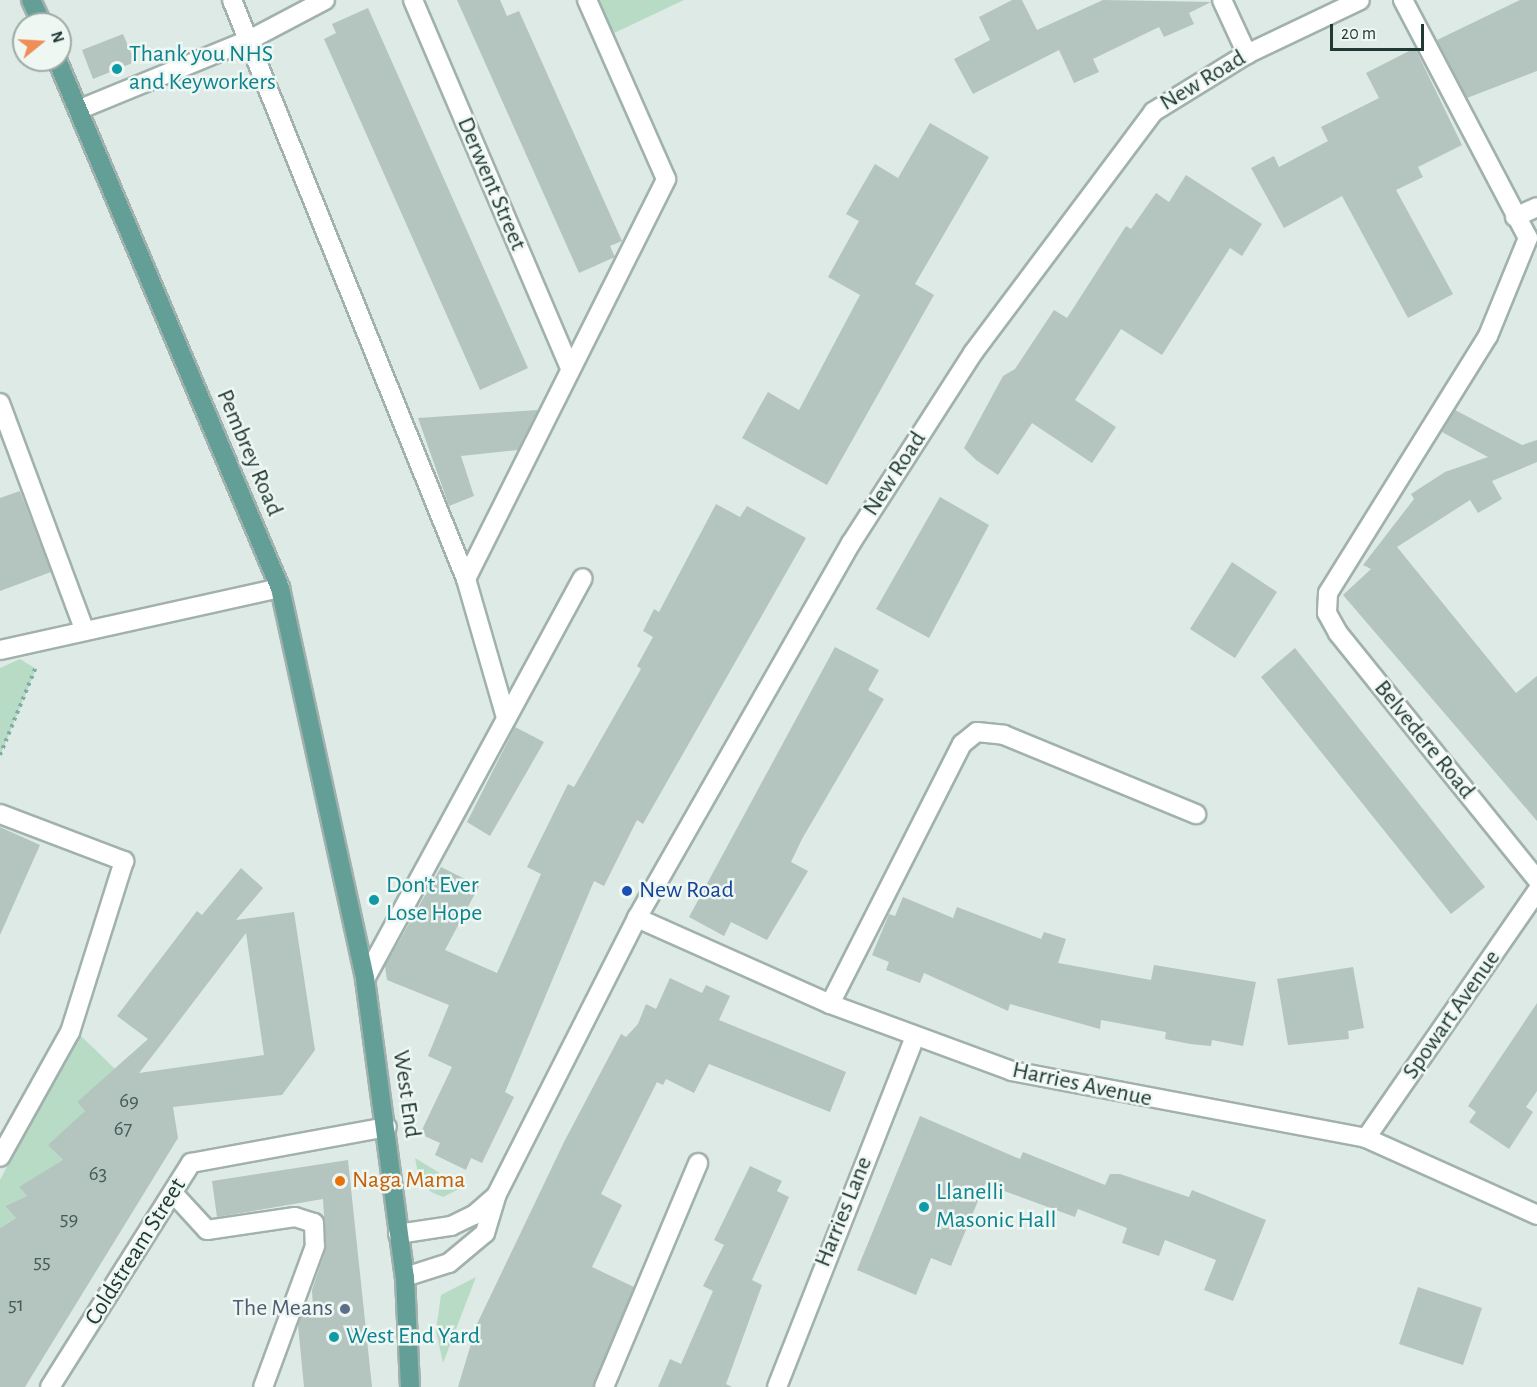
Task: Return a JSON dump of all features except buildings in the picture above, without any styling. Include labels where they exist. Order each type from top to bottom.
[{"type":"main road","name":"Pembrey Road","points":[[62,72],[280,588],[348,880]]},
{"type":"main road","name":"West End","points":[[348,880],[387,1127],[398,1234],[405,1276],[410,1387]]},
{"type":"street","points":[[232,0],[466,579],[506,718]]},
{"type":"street","points":[[78,110],[249,40],[325,0]]},
{"type":"street","name":"Derwent Street","points":[[413,0],[570,368]]},
{"type":"street","points":[[466,579],[666,179],[587,0]]},
{"type":"street","points":[[1222,0],[1247,54]]},
{"type":"street","name":"New Road","points":[[405,1276],[467,1253],[485,1233],[496,1196],[637,918],[851,543],[973,353],[1153,112],[1247,54],[1360,0]]},
{"type":"street","points":[[1403,0],[1515,217],[1537,207]]},
{"type":"street","name":"Belvedere Road","points":[[1515,217],[1528,238],[1488,336],[1328,593],[1327,613],[1338,633],[1537,880]]},
{"type":"street","points":[[0,403],[85,631]]},
{"type":"street","points":[[365,979],[583,578]]},
{"type":"street","points":[[0,650],[280,588]]},
{"type":"street","points":[[830,1004],[962,744],[976,732],[1004,735],[1196,814]]},
{"type":"street","points":[[0,814],[124,861],[70,1032],[0,1157]]},
{"type":"street","name":"Spowart Avenue","points":[[1366,1138],[1537,891]]},
{"type":"street","name":"Harries Avenue","points":[[637,918],[830,1004],[914,1038],[1012,1071],[1091,1089],[1366,1138],[1537,1215]]},
{"type":"street","name":"Harries Lane","points":[[777,1387],[914,1038]]},
{"type":"street","name":"Coldstream Street","points":[[50,1387],[191,1163],[387,1127]]},
{"type":"street","points":[[604,1387],[699,1163]]},
{"type":"street","points":[[173,1193],[207,1230],[295,1217],[315,1224],[315,1246],[263,1387]]},
{"type":"street","name":"New Road","points":[[398,1234],[451,1226],[474,1215],[496,1196]]},
{"type":"path","points":[[0,755],[49,639]]},
{"type":"green space","points":[[596,0],[684,0],[612,34]]},
{"type":"green space","points":[[20,659],[36,669],[0,756],[0,668]]},
{"type":"green space","points":[[78,1033],[115,1069],[77,1102],[85,1111],[49,1145],[66,1164],[19,1187],[27,1196],[5,1206],[16,1218],[0,1228],[0,1180]]},
{"type":"green space","points":[[415,1158],[463,1187],[443,1197],[431,1192],[419,1178]]},
{"type":"green space","points":[[476,1277],[443,1363],[436,1330],[441,1295]]},
{"type":"place","name":"Thank you NHS and Keyworkers","points":[[117,69]]},
{"type":"place","name":"New Road","points":[[627,891]]},
{"type":"place","name":"Don't Ever Lose Hope","points":[[374,900]]},
{"type":"place","name":"Naga Mama","points":[[340,1181]]},
{"type":"place","name":"Llanelli Masonic Hall","points":[[924,1207]]},
{"type":"place","name":"The Means","points":[[345,1309]]},
{"type":"place","name":"West End Yard","points":[[334,1337]]}]
